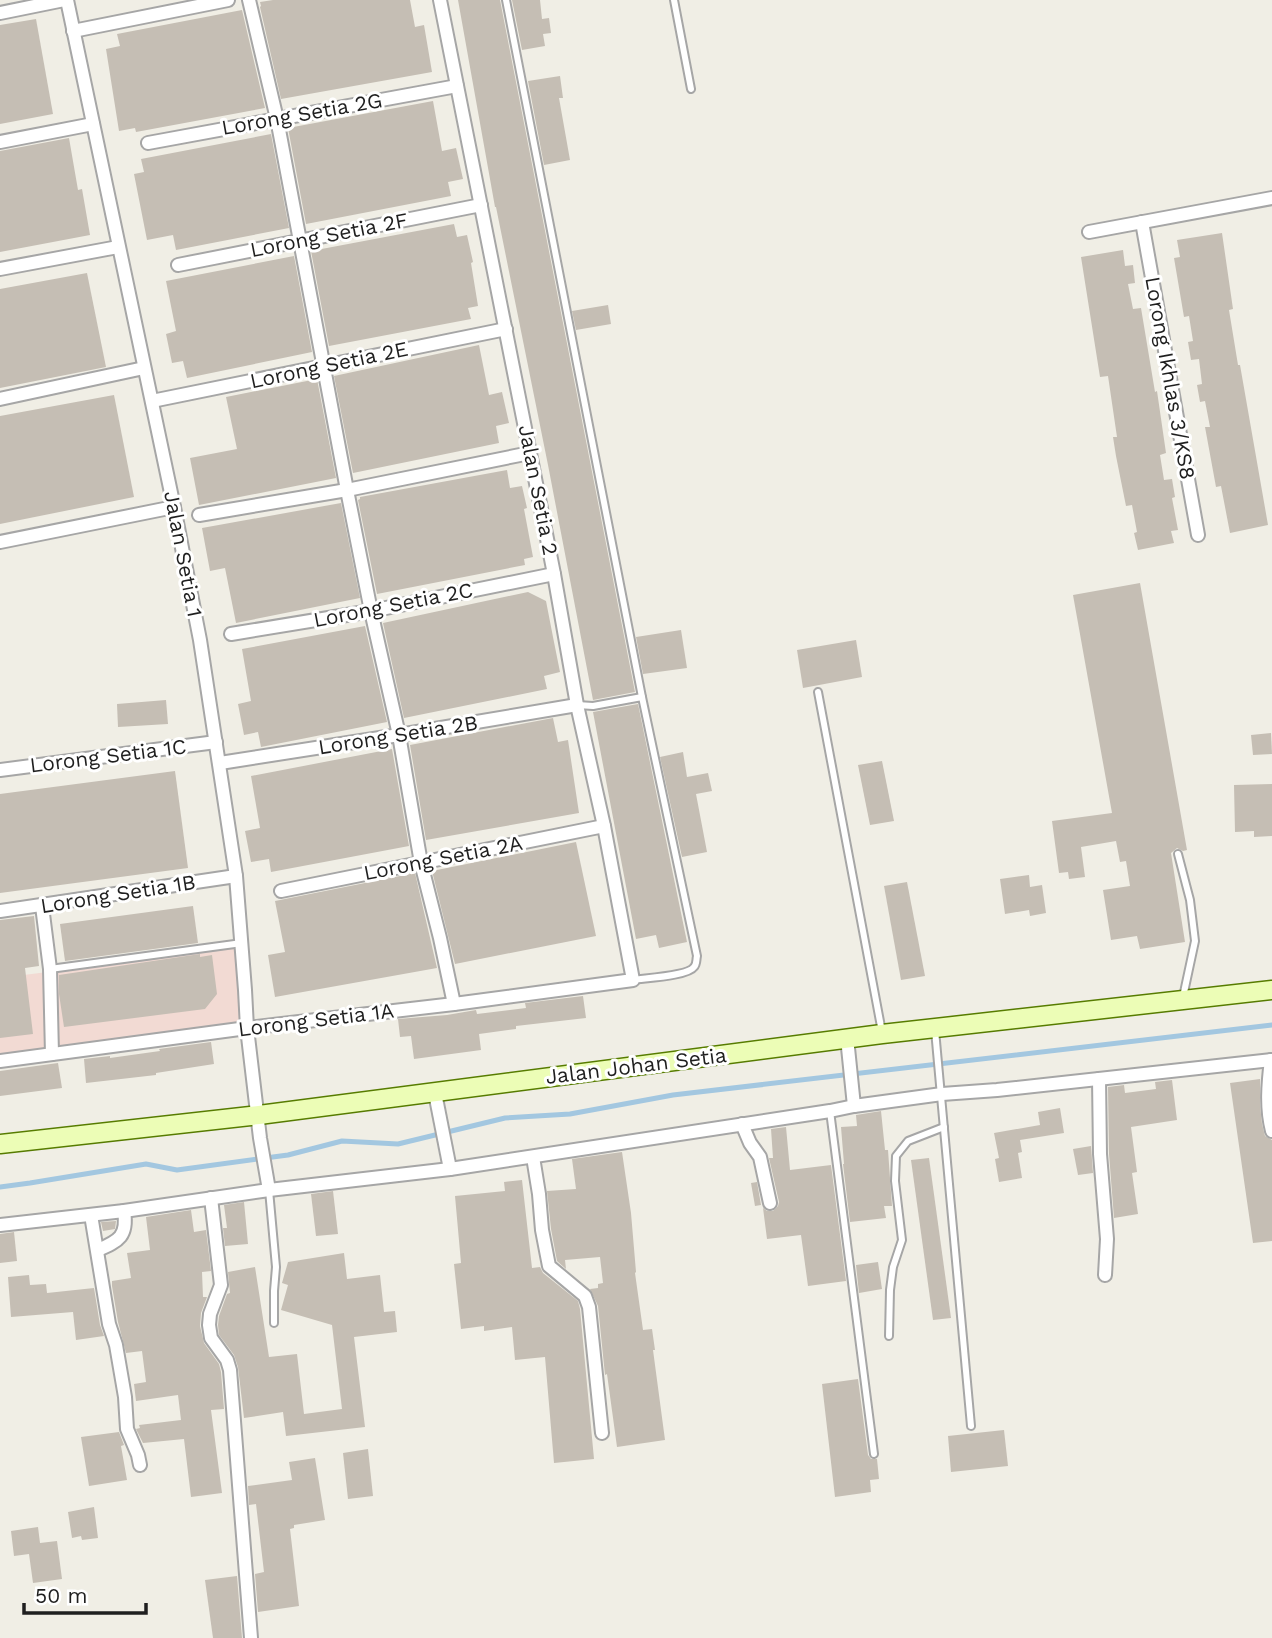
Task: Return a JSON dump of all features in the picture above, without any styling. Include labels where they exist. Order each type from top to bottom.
[{"type":"main road","name":"Jalan Johan Setia","points":[[0,1144],[435,1093],[847,1038],[1272,990]]},
{"type":"street","points":[[0,13],[66,0]]},
{"type":"street","name":"Jalan Setia 1","points":[[66,0],[200,640],[236,876],[247,1028],[268,1185]]},
{"type":"street","points":[[73,31],[228,0]]},
{"type":"street","points":[[249,0],[277,119],[347,490],[399,736],[421,863],[454,1004]]},
{"type":"street","name":"Jalan Setia 2","points":[[440,0],[633,979]]},
{"type":"street","name":"Lorong Setia 2G","points":[[148,143],[457,86]]},
{"type":"street","points":[[0,142],[93,124]]},
{"type":"street","points":[[1089,232],[1272,198]]},
{"type":"street","name":"Lorong Setia 2F","points":[[177,265],[481,205]]},
{"type":"street","name":"Lorong Ikhlas 3/KS8","points":[[1142,222],[1198,535]]},
{"type":"street","points":[[0,269],[118,247]]},
{"type":"street","name":"Lorong Setia 2E","points":[[152,401],[506,329]]},
{"type":"street","points":[[0,399],[144,368]]},
{"type":"street","points":[[199,515],[347,490],[530,453]]},
{"type":"street","points":[[0,542],[174,507]]},
{"type":"street","name":"Lorong Setia 2C","points":[[231,634],[371,611],[554,574]]},
{"type":"street","name":"Lorong Setia 2B","points":[[220,764],[577,705]]},
{"type":"street","name":"Lorong Setia 1C","points":[[0,770],[216,742]]},
{"type":"street","name":"Lorong Setia 2A","points":[[281,891],[604,826]]},
{"type":"street","name":"Lorong Setia 1B","points":[[0,911],[236,876]]},
{"type":"street","points":[[42,906],[50,969],[52,1054]]},
{"type":"street","name":"Lorong Setia 1A","points":[[0,1061],[633,979]]},
{"type":"street","points":[[847,1038],[853,1100]]},
{"type":"street","points":[[0,1225],[124,1211],[211,1198],[268,1185],[533,1157],[831,1111],[853,1100],[997,1090],[1271,1060],[1268,1117],[1272,1130]]},
{"type":"street","points":[[1099,1079],[1100,1154],[1107,1239],[1105,1275]]},
{"type":"street","points":[[435,1093],[448,1164]]},
{"type":"street","points":[[742,1124],[760,1157],[770,1203]]},
{"type":"street","points":[[533,1157],[549,1266],[585,1296],[589,1307],[602,1433]]},
{"type":"street","points":[[211,1198],[221,1285],[210,1314],[209,1325],[211,1338],[227,1360],[230,1370],[251,1638]]},
{"type":"street","points":[[98,1250],[112,1244],[122,1235],[126,1223],[124,1211]]},
{"type":"street","points":[[91,1215],[109,1324],[116,1345],[125,1397],[127,1429],[140,1465]]},
{"type":"lane","points":[[506,0],[696,962],[691,970],[681,973],[633,979]]},
{"type":"lane","points":[[674,0],[691,89]]},
{"type":"lane","points":[[818,692],[882,1034]]},
{"type":"lane","points":[[577,705],[593,706],[642,697]]},
{"type":"lane","points":[[1178,854],[1195,941],[1182,999]]},
{"type":"lane","points":[[50,969],[242,943]]},
{"type":"lane","points":[[935,1028],[971,1426]]},
{"type":"lane","points":[[831,1111],[874,1454]]},
{"type":"lane","points":[[889,1336],[893,1266],[902,1240],[895,1181],[896,1156],[908,1141],[944,1127]]},
{"type":"lane","points":[[268,1185],[276,1267],[274,1323]]},
{"type":"shaded area","points":[[237,948],[240,1022],[0,1056],[0,978]]},
{"type":"building","points":[[410,0],[415,27],[424,25],[432,72],[281,99],[260,7],[260,2]]},
{"type":"building","points":[[458,0],[500,0],[635,692],[593,700],[495,207]]},
{"type":"building","points":[[512,0],[540,0],[542,19],[549,18],[551,33],[543,34],[545,46],[522,50]]},
{"type":"building","points":[[242,10],[265,108],[136,132],[135,128],[119,131],[106,49],[120,46],[117,34]]},
{"type":"building","points":[[36,19],[53,114],[0,124],[0,25]]},
{"type":"building","points":[[560,76],[563,98],[559,98],[570,160],[544,165],[528,81]]},
{"type":"building","points":[[433,101],[442,151],[456,148],[463,179],[448,182],[451,196],[306,224],[288,128]]},
{"type":"building","points":[[271,134],[289,228],[176,250],[173,235],[147,240],[134,174],[144,172],[141,159]]},
{"type":"building","points":[[69,138],[78,190],[82,189],[90,235],[0,252],[0,151]]},
{"type":"building","points":[[454,224],[457,237],[467,235],[473,262],[471,263],[478,306],[468,308],[471,319],[329,346],[311,251]]},
{"type":"building","points":[[1222,233],[1233,309],[1229,310],[1268,525],[1230,533],[1221,486],[1216,487],[1205,427],[1210,427],[1205,401],[1200,402],[1197,385],[1202,384],[1199,359],[1191,360],[1188,342],[1193,341],[1189,316],[1184,317],[1174,258],[1180,257],[1177,240]]},
{"type":"building","points":[[1123,250],[1125,266],[1133,265],[1135,283],[1128,284],[1133,309],[1141,308],[1166,453],[1160,455],[1164,480],[1172,479],[1175,497],[1172,498],[1178,530],[1171,531],[1174,543],[1138,550],[1132,505],[1126,506],[1116,456],[1113,437],[1117,437],[1108,376],[1100,377],[1081,257]]},
{"type":"building","points":[[294,256],[312,352],[187,378],[183,361],[172,363],[166,334],[176,331],[166,281]]},
{"type":"building","points":[[87,273],[106,367],[0,388],[0,289]]},
{"type":"building","points":[[608,305],[611,324],[576,330],[572,311]]},
{"type":"building","points":[[479,345],[489,395],[502,392],[509,423],[496,426],[499,443],[353,473],[334,376]]},
{"type":"building","points":[[317,379],[336,478],[199,505],[190,458],[237,449],[226,397]]},
{"type":"building","points":[[114,395],[134,497],[0,524],[0,416]]},
{"type":"building","points":[[507,470],[510,488],[522,486],[527,508],[524,509],[533,557],[524,559],[525,565],[377,594],[358,500],[360,497]]},
{"type":"building","points":[[341,503],[360,598],[236,623],[225,568],[210,571],[202,528]]},
{"type":"building","points":[[1140,583],[1187,850],[1177,848],[1171,853],[1185,942],[1140,949],[1137,936],[1111,940],[1103,890],[1130,886],[1126,861],[1120,862],[1116,841],[1081,847],[1085,877],[1069,879],[1068,872],[1059,873],[1052,821],[1112,813],[1073,595]]},
{"type":"building","points":[[528,592],[546,601],[560,672],[544,676],[547,689],[404,718],[383,623]]},
{"type":"building","points":[[365,626],[387,722],[261,747],[258,732],[244,735],[238,704],[251,701],[242,649]]},
{"type":"building","points":[[681,630],[687,668],[643,674],[636,637]]},
{"type":"building","points":[[856,640],[862,677],[803,688],[797,650]]},
{"type":"building","points":[[166,700],[168,724],[118,727],[117,704]]},
{"type":"building","points":[[638,704],[687,942],[659,948],[656,935],[636,939],[593,712]]},
{"type":"building","points":[[553,718],[558,742],[568,740],[579,813],[426,840],[410,745]]},
{"type":"building","points":[[1271,733],[1272,754],[1253,755],[1251,735]]},
{"type":"building","points":[[392,749],[409,846],[271,872],[269,859],[251,862],[245,831],[260,828],[251,776]]},
{"type":"building","points":[[683,752],[687,777],[708,773],[712,791],[696,794],[707,852],[682,857],[660,757]]},
{"type":"building","points":[[882,761],[894,821],[870,825],[858,765]]},
{"type":"building","points":[[175,771],[188,868],[0,893],[0,794]]},
{"type":"building","points":[[1272,784],[1272,836],[1254,837],[1254,831],[1235,832],[1234,785]]},
{"type":"building","points":[[576,842],[596,936],[455,964],[432,871]]},
{"type":"building","points":[[415,873],[437,968],[275,997],[268,955],[285,952],[275,901]]},
{"type":"building","points":[[1029,875],[1030,887],[1042,885],[1046,913],[1030,916],[1029,910],[1005,914],[1000,879]]},
{"type":"building","points":[[907,882],[925,976],[901,980],[884,886]]},
{"type":"building","points":[[193,906],[198,943],[65,961],[60,924]]},
{"type":"building","points":[[34,916],[39,966],[25,968],[33,1034],[0,1038],[0,920]]},
{"type":"building","points":[[200,954],[200,957],[212,955],[217,994],[205,1009],[64,1027],[59,975]]},
{"type":"building","points":[[583,996],[586,1018],[516,1026],[516,1029],[479,1034],[481,1050],[414,1059],[411,1036],[400,1037],[398,1019],[476,1010],[477,1014],[526,1008],[525,1003]]},
{"type":"building","points":[[211,1042],[214,1064],[156,1075],[86,1083],[84,1059],[110,1058]]},
{"type":"building","points":[[58,1063],[62,1088],[0,1096],[0,1071]]},
{"type":"building","points":[[1260,1079],[1262,1124],[1265,1136],[1272,1140],[1272,1241],[1253,1243],[1230,1083]]},
{"type":"building","points":[[1172,1080],[1177,1120],[1131,1127],[1137,1172],[1132,1173],[1138,1214],[1114,1218],[1108,1087],[1124,1085],[1125,1093],[1156,1089],[1155,1082]]},
{"type":"building","points":[[1060,1108],[1064,1133],[1020,1140],[1022,1152],[1018,1153],[1022,1178],[999,1182],[995,1159],[999,1158],[994,1133],[1040,1125],[1038,1112]]},
{"type":"building","points":[[881,1111],[885,1150],[888,1150],[892,1206],[884,1206],[886,1218],[850,1222],[841,1127],[857,1126],[856,1115]]},
{"type":"building","points":[[786,1127],[790,1170],[831,1165],[846,1281],[808,1286],[801,1235],[767,1239],[763,1208],[773,1211],[779,1202],[769,1158],[773,1158],[771,1129]]},
{"type":"building","points":[[1091,1146],[1093,1173],[1078,1175],[1073,1149]]},
{"type":"building","points":[[622,1152],[643,1330],[652,1329],[665,1440],[617,1447],[607,1374],[605,1375],[598,1306],[590,1289],[598,1288],[598,1284],[603,1283],[600,1257],[565,1260],[566,1269],[557,1261],[547,1191],[576,1189],[572,1159]]},
{"type":"building","points":[[929,1158],[951,1318],[933,1320],[911,1160]]},
{"type":"building","points":[[522,1180],[532,1268],[540,1267],[543,1273],[578,1301],[594,1459],[554,1463],[545,1357],[515,1360],[512,1327],[484,1331],[484,1326],[461,1329],[454,1264],[461,1263],[455,1196],[505,1191],[504,1182]]},
{"type":"building","points":[[757,1182],[761,1205],[755,1206],[751,1183]]},
{"type":"building","points":[[333,1191],[338,1234],[316,1236],[311,1194]]},
{"type":"building","points":[[244,1202],[248,1244],[225,1246],[223,1228],[227,1228],[224,1205]]},
{"type":"building","points":[[191,1210],[194,1232],[206,1230],[211,1271],[202,1272],[203,1297],[207,1297],[200,1326],[204,1343],[219,1364],[224,1409],[211,1410],[222,1493],[191,1497],[184,1439],[143,1443],[136,1429],[140,1428],[139,1425],[181,1420],[178,1395],[136,1401],[134,1384],[146,1382],[142,1351],[126,1353],[112,1281],[131,1278],[127,1253],[150,1250],[146,1217]]},
{"type":"building","points":[[116,1221],[115,1229],[103,1231],[101,1222]]},
{"type":"building","points":[[14,1232],[17,1261],[0,1263],[0,1234]]},
{"type":"building","points":[[344,1253],[347,1279],[380,1275],[384,1312],[395,1311],[397,1332],[354,1337],[365,1427],[286,1436],[283,1412],[244,1418],[238,1367],[234,1355],[219,1335],[219,1316],[227,1294],[230,1293],[228,1272],[255,1267],[269,1357],[297,1354],[304,1414],[342,1409],[332,1325],[281,1310],[288,1285],[282,1283],[288,1262]]},
{"type":"building","points":[[878,1262],[882,1289],[859,1293],[856,1265]]},
{"type":"building","points":[[29,1275],[30,1285],[46,1284],[47,1293],[94,1288],[104,1336],[76,1340],[73,1312],[11,1317],[8,1277]]},
{"type":"building","points":[[858,1379],[868,1455],[871,1459],[877,1459],[879,1479],[870,1480],[871,1492],[835,1497],[822,1384]]},
{"type":"building","points":[[1004,1430],[1008,1466],[951,1472],[948,1436]]},
{"type":"building","points":[[119,1432],[124,1445],[121,1446],[127,1480],[89,1486],[81,1437]]},
{"type":"building","points":[[368,1449],[373,1496],[348,1499],[343,1453]]},
{"type":"building","points":[[315,1458],[325,1520],[294,1525],[294,1528],[290,1529],[299,1606],[258,1612],[255,1574],[264,1572],[256,1504],[249,1505],[248,1486],[292,1480],[289,1462]]},
{"type":"building","points":[[94,1507],[98,1538],[72,1538],[68,1512]]},
{"type":"building","points":[[38,1527],[40,1543],[57,1541],[62,1579],[33,1583],[29,1554],[14,1556],[11,1531]]},
{"type":"building","points":[[237,1576],[242,1638],[213,1638],[205,1580]]},
{"type":"waterway","points":[[0,1187],[146,1164],[177,1170],[288,1155],[342,1141],[398,1144],[505,1118],[570,1114],[673,1095],[1272,1025]]}]
